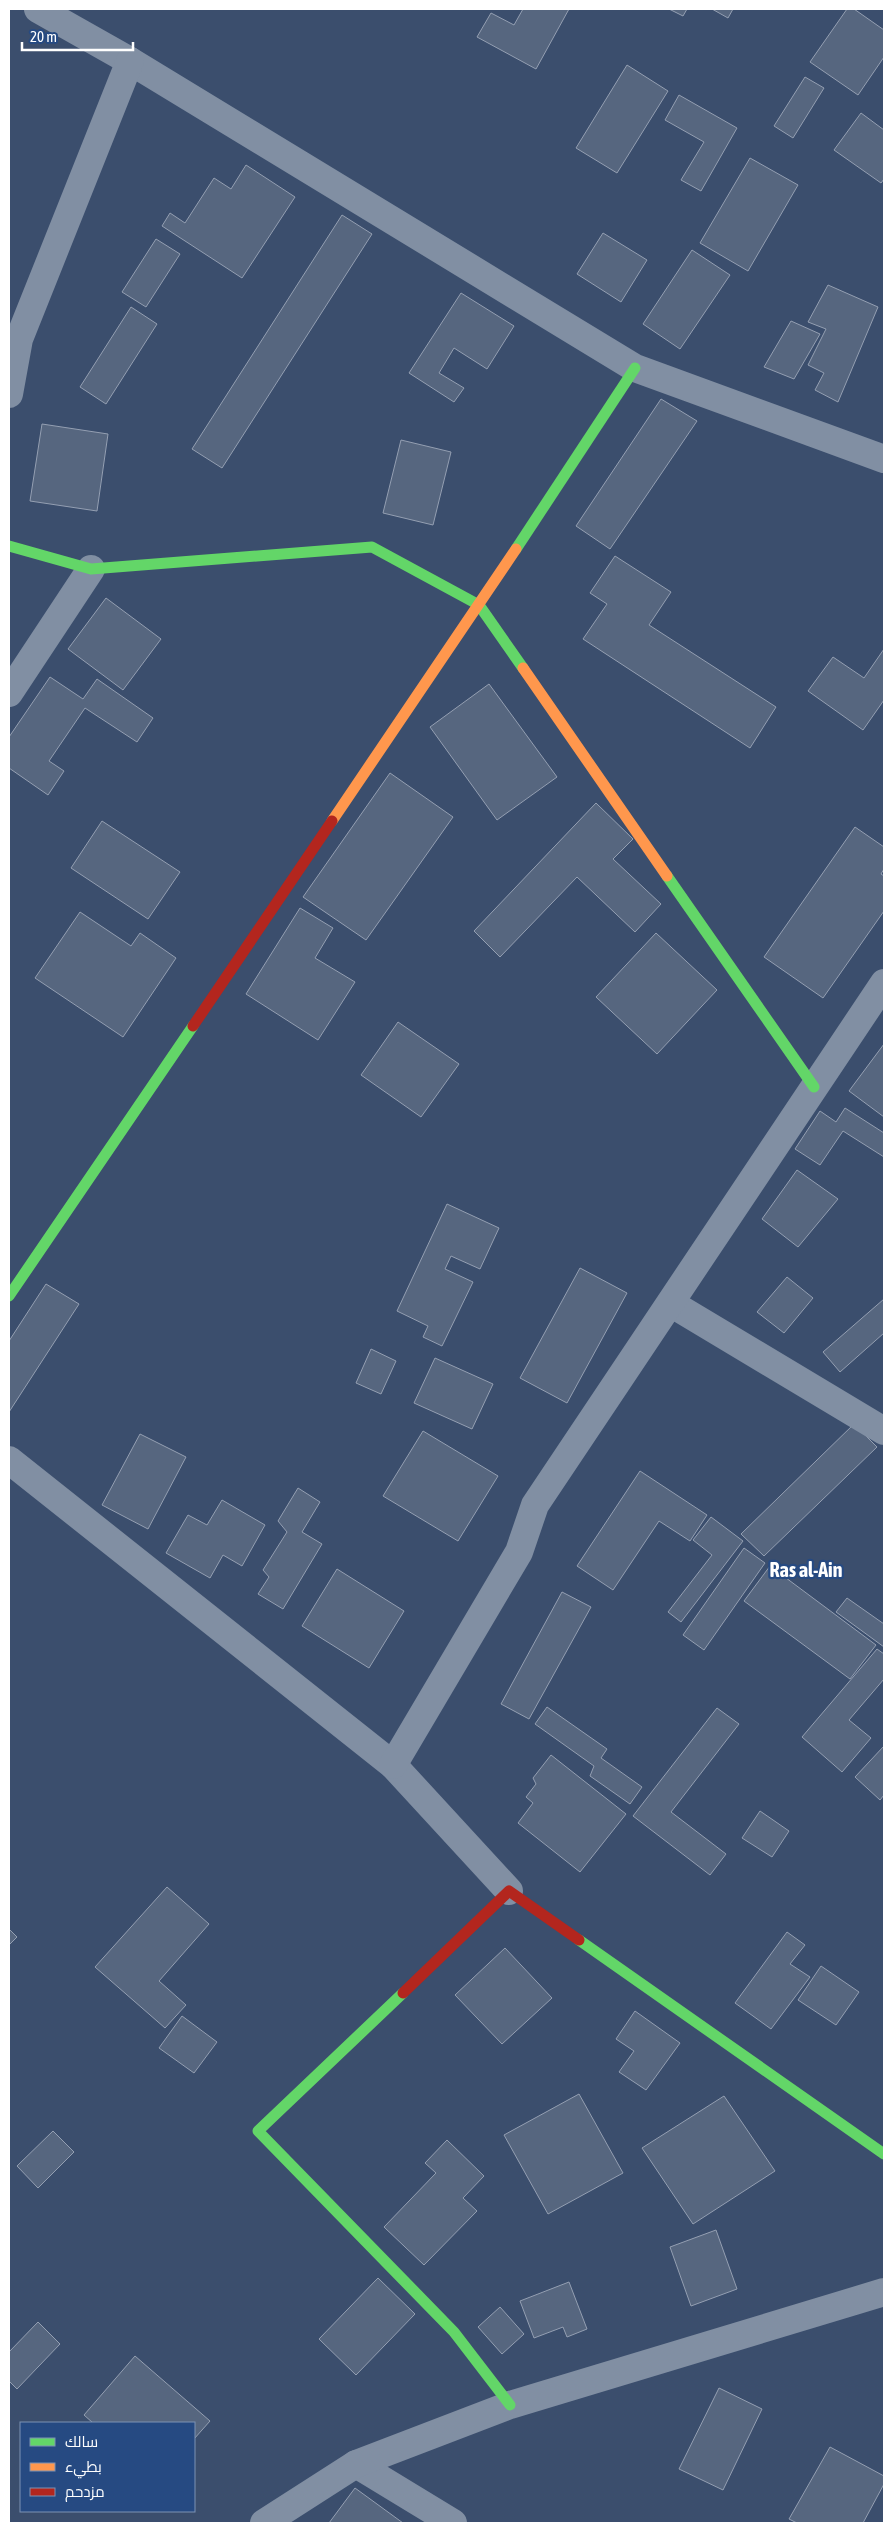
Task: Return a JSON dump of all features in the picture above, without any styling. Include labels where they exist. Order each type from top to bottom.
[{"type":"street","points":[[38,9],[130,61],[635,368],[884,459]]},
{"type":"street","points":[[9,394],[19,338],[130,61]]},
{"type":"street","points":[[9,1296],[479,605],[635,368]]},
{"type":"street","points":[[9,546],[91,569],[372,547],[479,605],[814,1087]]},
{"type":"street","points":[[9,693],[91,569]]},
{"type":"street","points":[[393,1765],[519,1552],[535,1505],[672,1304],[884,983]]},
{"type":"street","points":[[672,1304],[884,1431]]},
{"type":"street","points":[[9,1460],[393,1765],[510,1891],[884,2154]]},
{"type":"street","points":[[510,1891],[258,2131],[454,2332],[510,2405]]},
{"type":"street","points":[[264,2523],[356,2464],[510,2405],[884,2292]]},
{"type":"street","points":[[356,2464],[453,2523]]},
{"type":"building","points":[[523,9],[569,9],[536,69],[477,37],[491,13],[514,25]]},
{"type":"building","points":[[669,9],[687,9],[683,16]]},
{"type":"building","points":[[712,9],[733,9],[728,18]]},
{"type":"building","points":[[847,9],[854,9],[884,30],[884,57],[858,95],[810,62]]},
{"type":"building","points":[[627,65],[668,91],[617,173],[576,148]]},
{"type":"building","points":[[805,77],[824,88],[793,138],[774,126]]},
{"type":"building","points":[[679,95],[737,128],[701,191],[681,180],[704,142],[665,120]]},
{"type":"building","points":[[861,113],[884,130],[884,179],[881,183],[834,150]]},
{"type":"building","points":[[750,158],[798,185],[748,271],[700,243]]},
{"type":"building","points":[[246,165],[295,197],[242,278],[162,226],[170,213],[185,223],[214,178],[231,189]]},
{"type":"building","points":[[342,215],[372,234],[222,468],[192,449]]},
{"type":"building","points":[[603,233],[647,260],[621,302],[577,274]]},
{"type":"building","points":[[156,239],[180,254],[146,307],[122,292]]},
{"type":"building","points":[[692,250],[730,275],[680,349],[643,324]]},
{"type":"building","points":[[828,285],[878,307],[838,402],[815,390],[824,373],[808,365],[826,329],[808,322]]},
{"type":"building","points":[[461,293],[514,326],[487,369],[454,348],[439,373],[464,388],[454,402],[409,373]]},
{"type":"building","points":[[131,307],[157,324],[106,404],[80,387]]},
{"type":"building","points":[[791,321],[820,334],[794,379],[764,367]]},
{"type":"building","points":[[661,399],[697,421],[610,549],[576,526]]},
{"type":"building","points":[[42,424],[108,434],[97,511],[30,501]]},
{"type":"building","points":[[401,440],[451,452],[433,525],[383,513]]},
{"type":"building","points":[[615,556],[671,592],[649,625],[776,707],[750,748],[583,639],[607,604],[590,593]]},
{"type":"building","points":[[106,598],[161,639],[123,690],[68,649]]},
{"type":"building","points":[[884,649],[884,700],[863,730],[808,691],[833,657],[864,678]]},
{"type":"building","points":[[50,677],[83,699],[97,679],[153,718],[137,742],[85,708],[49,761],[64,771],[48,795],[9,768],[9,737]]},
{"type":"building","points":[[489,684],[557,777],[497,820],[430,727]]},
{"type":"building","points":[[390,773],[453,817],[366,940],[303,897]]},
{"type":"building","points":[[596,803],[633,839],[613,859],[661,904],[635,932],[577,877],[500,957],[474,931]]},
{"type":"building","points":[[102,821],[180,872],[148,919],[71,868]]},
{"type":"building","points":[[855,827],[884,847],[884,869],[881,874],[884,876],[884,911],[823,998],[764,957]]},
{"type":"building","points":[[300,908],[333,928],[315,958],[355,982],[318,1040],[246,994]]},
{"type":"building","points":[[80,912],[131,946],[140,933],[176,958],[123,1037],[35,978]]},
{"type":"building","points":[[656,933],[717,990],[657,1054],[596,997]]},
{"type":"building","points":[[398,1022],[459,1064],[421,1117],[361,1075]]},
{"type":"building","points":[[884,1044],[884,1117],[849,1091]]},
{"type":"building","points":[[845,1108],[884,1133],[884,1157],[843,1131],[820,1165],[795,1149],[820,1111],[836,1122]]},
{"type":"building","points":[[797,1170],[838,1199],[798,1247],[762,1219]]},
{"type":"building","points":[[447,1204],[499,1228],[480,1269],[451,1256],[445,1269],[473,1282],[442,1346],[423,1337],[428,1326],[397,1311]]},
{"type":"building","points":[[580,1268],[627,1293],[567,1403],[520,1378]]},
{"type":"building","points":[[787,1277],[813,1298],[784,1333],[757,1312]]},
{"type":"building","points":[[46,1284],[79,1304],[9,1412],[9,1341]]},
{"type":"building","points":[[884,1299],[884,1333],[840,1372],[823,1352]]},
{"type":"building","points":[[371,1349],[396,1361],[381,1394],[356,1383]]},
{"type":"building","points":[[435,1358],[493,1384],[472,1429],[414,1403]]},
{"type":"building","points":[[854,1424],[877,1447],[764,1556],[741,1534]]},
{"type":"building","points":[[423,1431],[498,1476],[458,1541],[383,1496]]},
{"type":"building","points":[[140,1434],[186,1457],[148,1529],[102,1505]]},
{"type":"building","points":[[640,1471],[707,1515],[690,1541],[659,1521],[613,1590],[577,1566]]},
{"type":"building","points":[[298,1488],[320,1502],[302,1532],[322,1544],[283,1609],[258,1594],[269,1577],[263,1570],[287,1532],[278,1521]]},
{"type":"building","points":[[222,1500],[265,1525],[242,1566],[223,1555],[210,1578],[166,1553],[188,1515],[207,1525]]},
{"type":"building","points":[[711,1517],[743,1541],[681,1622],[668,1612],[712,1555],[693,1540]]},
{"type":"building","points":[[744,1548],[765,1563],[704,1650],[683,1635]]},
{"type":"building","points":[[770,1566],[876,1645],[850,1679],[744,1601]]},
{"type":"building","points":[[337,1569],[404,1611],[369,1668],[302,1626]]},
{"type":"building","points":[[562,1592],[591,1607],[529,1719],[501,1704]]},
{"type":"building","points":[[847,1598],[884,1624],[884,1647],[836,1612]]},
{"type":"building","points":[[877,1649],[884,1654],[884,1679],[849,1720],[871,1738],[842,1772],[802,1737]]},
{"type":"building","points":[[547,1707],[607,1749],[601,1758],[642,1787],[630,1804],[590,1776],[594,1766],[535,1724]]},
{"type":"building","points":[[717,1708],[739,1724],[671,1812],[726,1854],[710,1875],[633,1816]]},
{"type":"building","points":[[884,1746],[884,1795],[880,1800],[855,1777]]},
{"type":"building","points":[[551,1755],[626,1814],[580,1872],[518,1823],[533,1803],[526,1797],[536,1784],[533,1778]]},
{"type":"building","points":[[760,1811],[789,1831],[772,1857],[742,1838]]},
{"type":"building","points":[[167,1887],[209,1924],[159,1981],[186,2005],[165,2028],[95,1967]]},
{"type":"building","points":[[9,1929],[17,1937],[9,1945]]},
{"type":"building","points":[[787,1932],[805,1945],[790,1964],[810,1977],[771,2029],[735,2003]]},
{"type":"building","points":[[505,1948],[552,1998],[502,2044],[455,1995]]},
{"type":"building","points":[[821,1966],[859,1992],[836,2025],[798,2000]]},
{"type":"building","points":[[635,2011],[680,2043],[646,2090],[619,2072],[634,2051],[616,2039]]},
{"type":"building","points":[[182,2016],[217,2042],[194,2073],[159,2048]]},
{"type":"building","points":[[579,2094],[623,2173],[548,2214],[504,2135]]},
{"type":"building","points":[[724,2096],[775,2171],[693,2224],[642,2148]]},
{"type":"building","points":[[53,2131],[74,2152],[38,2188],[17,2166]]},
{"type":"building","points":[[447,2140],[484,2176],[463,2198],[477,2211],[424,2265],[384,2227],[436,2173],[425,2163]]},
{"type":"building","points":[[716,2230],[737,2289],[691,2306],[670,2247]]},
{"type":"building","points":[[378,2278],[415,2314],[356,2375],[319,2339]]},
{"type":"building","points":[[569,2282],[587,2329],[567,2337],[563,2327],[534,2338],[520,2301]]},
{"type":"building","points":[[500,2307],[524,2334],[502,2354],[478,2327]]},
{"type":"building","points":[[38,2322],[60,2344],[17,2389],[9,2381],[9,2352]]},
{"type":"building","points":[[135,2356],[210,2421],[195,2438],[195,2422],[92,2422],[84,2415]]},
{"type":"building","points":[[719,2388],[762,2409],[723,2490],[679,2469]]},
{"type":"building","points":[[830,2447],[884,2476],[884,2484],[863,2523],[797,2523],[789,2519]]},
{"type":"building","points":[[355,2488],[403,2523],[329,2523]]},
{"type":"traffic: fast","points":[[516,549],[635,368]]},
{"type":"traffic: fast","points":[[9,546],[91,569],[372,547],[479,605],[523,668]]},
{"type":"traffic: fast","points":[[667,876],[814,1087]]},
{"type":"traffic: fast","points":[[9,1296],[193,1026]]},
{"type":"traffic: fast","points":[[579,1940],[884,2154]]},
{"type":"traffic: fast","points":[[403,1993],[258,2131],[454,2332],[510,2405]]},
{"type":"traffic: slow","points":[[332,821],[516,549]]},
{"type":"traffic: slow","points":[[523,668],[667,876]]},
{"type":"traffic: jam","points":[[193,1026],[332,821]]},
{"type":"traffic: jam","points":[[403,1993],[509,1891],[579,1940]]},
{"type":"district","name":"Ras al-Ain","points":[[806,1570]]}]
